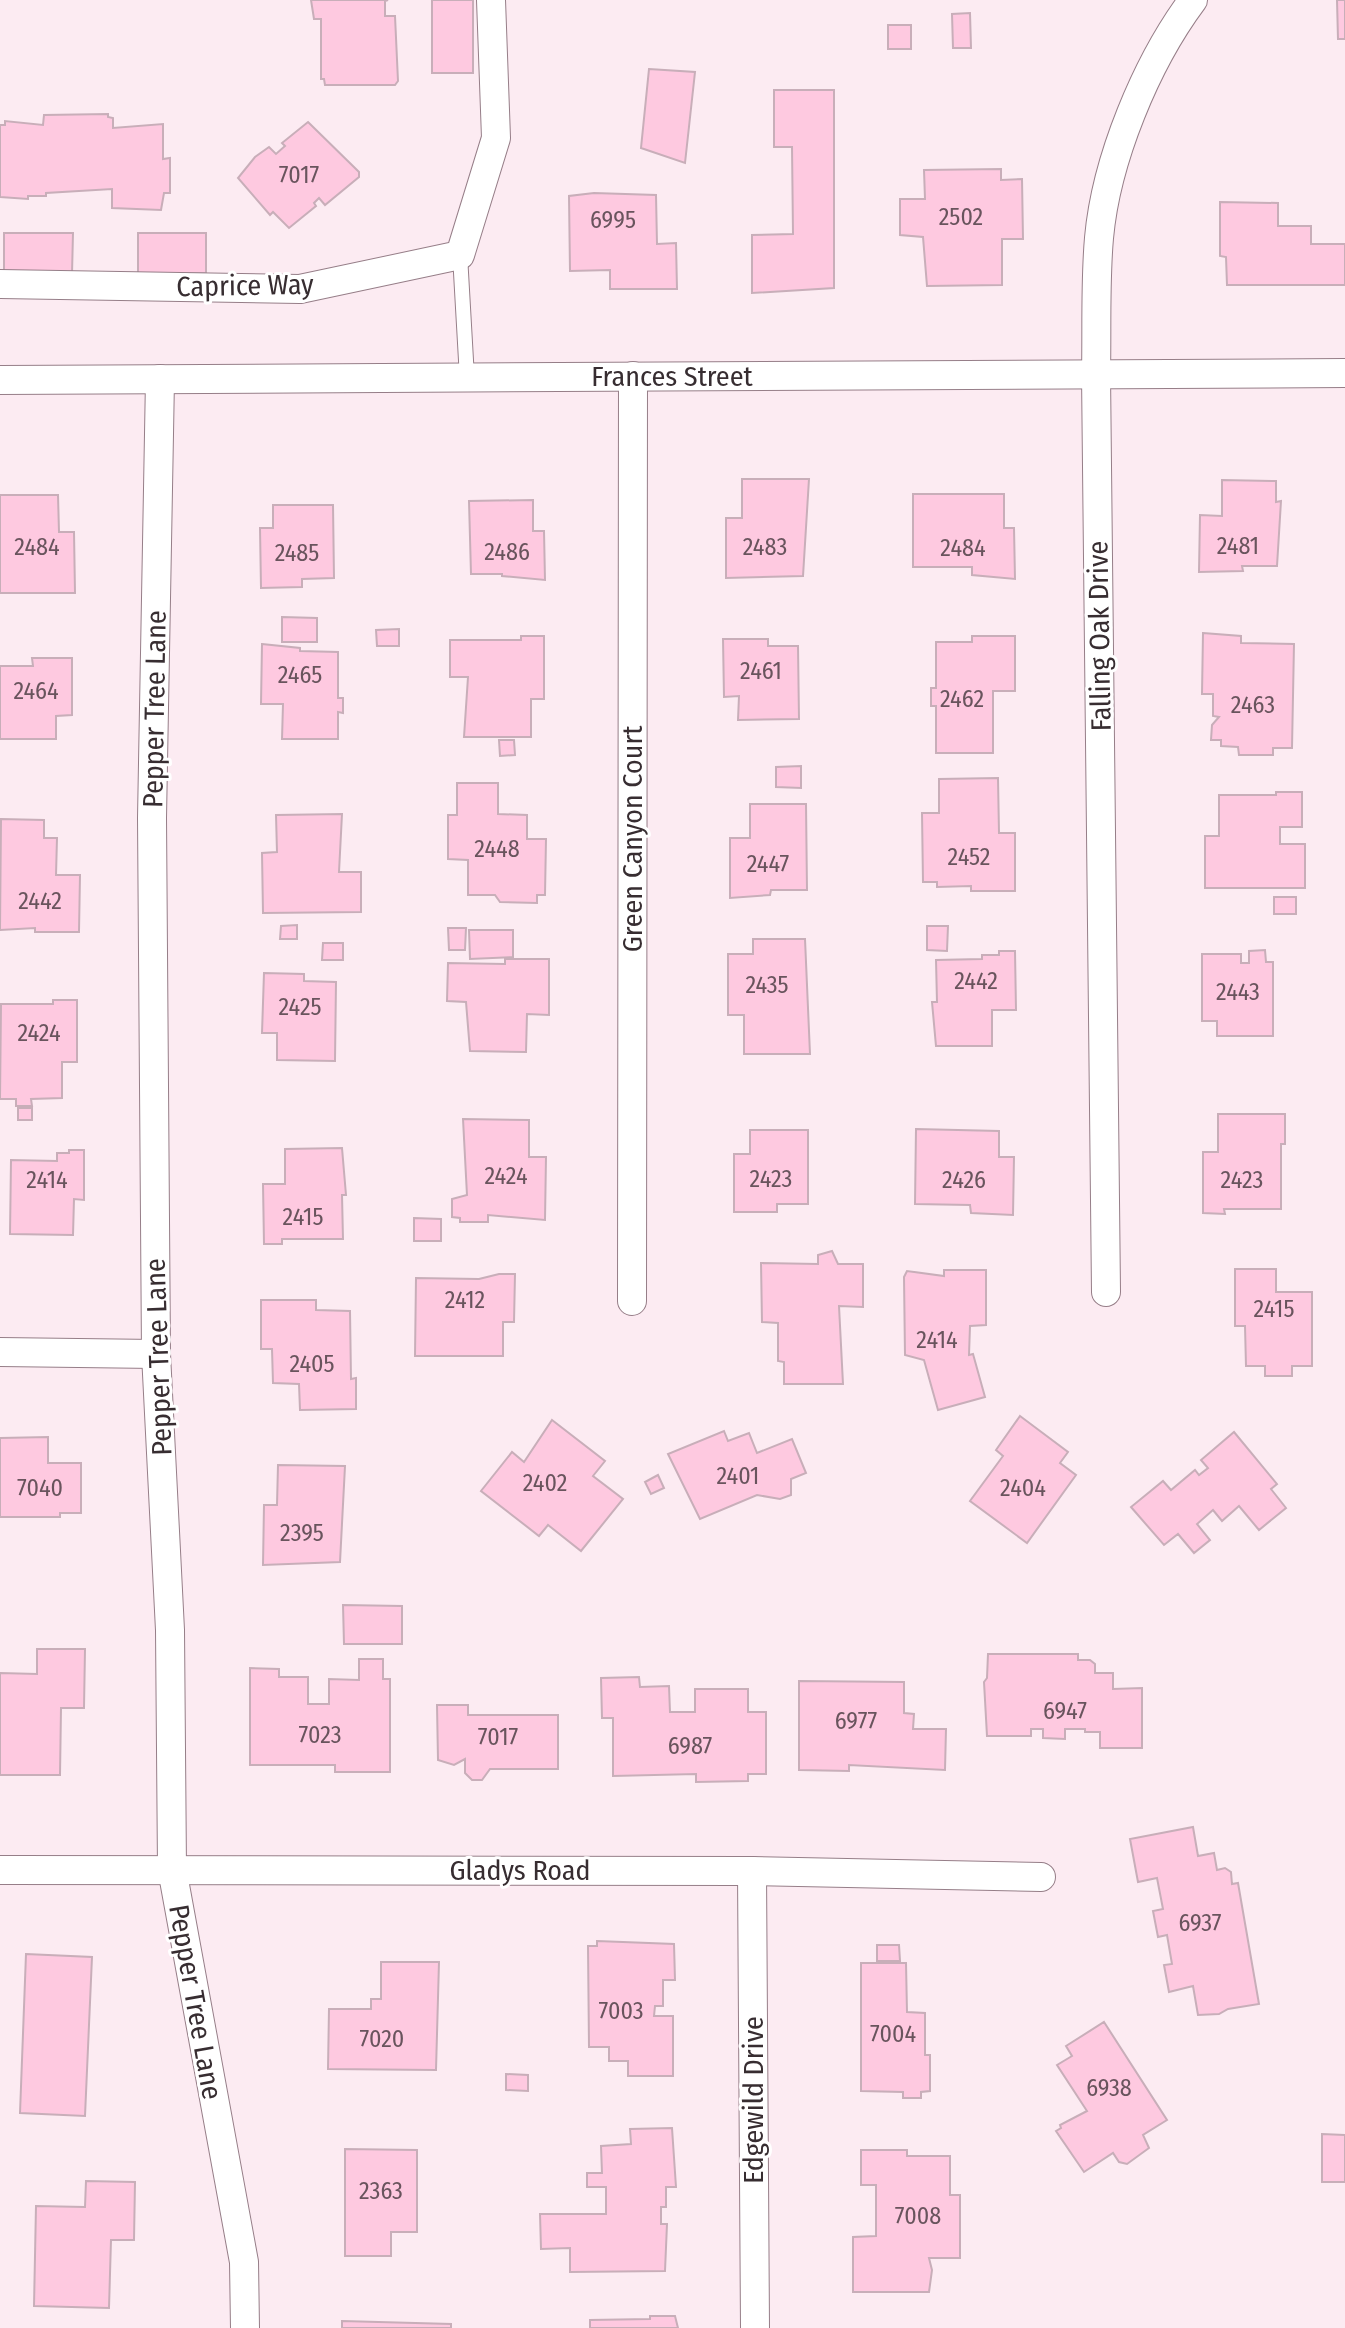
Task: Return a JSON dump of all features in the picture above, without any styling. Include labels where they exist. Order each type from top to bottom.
[{"type":"street","points":[[460,255],[496,138],[491,0]]},
{"type":"street","name":"Falling Oak Drive","points":[[1106,1292],[1096,374],[1099,237],[1110,177],[1137,100],[1193,0]]},
{"type":"street","name":"Caprice Way","points":[[0,284],[300,289],[460,255]]},
{"type":"street","name":"Frances Street","points":[[0,380],[1345,373]]},
{"type":"street","name":"Green Canyon Court","points":[[632,1301],[633,376]]},
{"type":"street","name":"Pepper Tree Lane","points":[[160,379],[152,818],[156,1354],[170,1630],[172,1869],[244,2262],[245,2328]]},
{"type":"street","points":[[0,1352],[156,1354]]},
{"type":"street","name":"Gladys Road","points":[[0,1870],[752,1871],[1041,1877]]},
{"type":"street","name":"Edgewild Drive","points":[[752,1871],[755,2328]]},
{"type":"lane","points":[[460,255],[467,378]]},
{"type":"building","points":[[311,0],[388,0],[385,1],[385,16],[395,16],[398,81],[395,85],[325,85],[324,79],[321,79],[321,19],[314,19]]},
{"type":"building","points":[[432,0],[473,0],[473,73],[432,73]]},
{"type":"building","points":[[1337,0],[1345,0],[1345,39],[1338,39]]},
{"type":"building","points":[[970,13],[971,48],[953,48],[952,14]]},
{"type":"building","points":[[888,25],[911,25],[911,49],[888,49]]},
{"type":"building","points":[[649,69],[695,72],[685,163],[641,148]]},
{"type":"building","points":[[774,90],[834,90],[834,288],[752,293],[752,235],[793,234],[792,147],[774,147]]},
{"type":"building","points":[[108,114],[113,118],[113,128],[163,124],[163,159],[170,158],[170,193],[164,193],[161,210],[112,208],[112,189],[46,193],[46,196],[28,196],[28,199],[0,197],[0,125],[5,125],[5,121],[43,125],[44,115]]},
{"type":"building","points":[[308,122],[359,172],[359,177],[325,205],[319,198],[314,203],[316,206],[289,228],[273,212],[270,215],[238,178],[255,157],[269,147],[276,154],[285,146],[282,143]]},
{"type":"building","points":[[1001,169],[1001,180],[1022,179],[1023,239],[1002,239],[1002,285],[927,286],[923,237],[900,235],[900,199],[925,199],[924,170]]},
{"type":"building","points":[[594,193],[656,195],[657,244],[676,243],[677,289],[610,289],[610,270],[570,271],[569,196]]},
{"type":"building","points":[[1220,202],[1278,203],[1278,226],[1311,226],[1311,244],[1345,244],[1345,285],[1227,285],[1226,257],[1220,256]]},
{"type":"building","points":[[4,233],[73,233],[72,274],[4,274]]},
{"type":"building","points":[[138,233],[206,233],[206,273],[138,274]]},
{"type":"building","points":[[742,479],[809,479],[803,576],[726,578],[726,518],[742,518]]},
{"type":"building","points":[[1222,480],[1276,481],[1276,502],[1281,501],[1277,566],[1242,566],[1243,571],[1199,572],[1200,515],[1222,516]]},
{"type":"building","points":[[913,494],[1004,494],[1004,528],[1014,528],[1015,579],[972,575],[972,567],[913,567]]},
{"type":"building","points":[[0,495],[58,495],[59,532],[74,532],[75,593],[0,593]]},
{"type":"building","points":[[533,500],[533,531],[544,531],[545,580],[502,574],[471,574],[469,501]]},
{"type":"building","points":[[273,505],[333,505],[334,578],[302,579],[302,587],[261,588],[260,528],[273,528]]},
{"type":"building","points":[[282,617],[317,618],[317,642],[282,642]]},
{"type":"building","points":[[399,629],[399,646],[377,646],[376,630]]},
{"type":"building","points":[[1203,633],[1241,636],[1241,643],[1294,644],[1292,748],[1273,748],[1273,755],[1239,755],[1238,747],[1221,746],[1221,740],[1211,740],[1212,725],[1219,717],[1213,716],[1213,694],[1202,694]]},
{"type":"building","points":[[521,636],[544,636],[544,699],[531,699],[531,737],[464,737],[468,677],[450,677],[450,640],[521,640]]},
{"type":"building","points":[[972,636],[1015,636],[1015,691],[993,691],[993,753],[936,753],[936,706],[931,706],[931,688],[936,688],[936,642],[972,642]]},
{"type":"building","points":[[723,639],[768,639],[768,646],[798,646],[799,719],[738,720],[739,696],[724,697]]},
{"type":"building","points":[[262,644],[300,648],[300,651],[338,652],[338,698],[343,698],[343,713],[338,712],[338,739],[282,739],[283,704],[261,704]]},
{"type":"building","points":[[32,658],[72,658],[72,715],[56,716],[56,739],[0,739],[0,666],[33,666]]},
{"type":"building","points":[[499,740],[514,740],[515,755],[500,756]]},
{"type":"building","points":[[801,766],[801,788],[776,787],[776,767]]},
{"type":"building","points":[[998,778],[999,833],[1015,833],[1015,891],[971,891],[971,886],[937,887],[937,882],[923,882],[922,813],[939,813],[939,779]]},
{"type":"building","points":[[457,783],[498,783],[498,814],[527,815],[527,839],[546,839],[545,895],[537,895],[537,903],[500,902],[495,895],[468,895],[468,860],[448,859],[448,815],[457,815]]},
{"type":"building","points":[[1276,792],[1302,792],[1302,827],[1280,827],[1280,844],[1305,844],[1305,888],[1205,888],[1205,836],[1219,836],[1219,795],[1276,795]]},
{"type":"building","points":[[750,804],[806,804],[807,890],[771,890],[770,895],[730,898],[730,838],[750,838]]},
{"type":"building","points":[[342,814],[339,872],[361,872],[361,912],[263,913],[262,853],[277,852],[276,815]]},
{"type":"building","points":[[1,819],[44,820],[44,838],[57,838],[56,875],[80,875],[79,932],[35,932],[35,928],[0,930]]},
{"type":"building","points":[[1274,897],[1296,897],[1296,914],[1274,914]]},
{"type":"building","points":[[297,925],[297,939],[280,939],[281,926]]},
{"type":"building","points":[[927,926],[948,926],[947,951],[927,950]]},
{"type":"building","points":[[448,928],[466,928],[465,950],[449,950]]},
{"type":"building","points":[[469,930],[513,930],[513,957],[470,959]]},
{"type":"building","points":[[753,939],[805,939],[810,1054],[744,1054],[744,1015],[728,1015],[728,954],[753,954]]},
{"type":"building","points":[[323,943],[343,943],[343,960],[322,960]]},
{"type":"building","points":[[1265,950],[1266,962],[1273,962],[1273,1036],[1217,1036],[1217,1021],[1202,1021],[1202,954],[1241,954],[1241,963],[1249,963],[1249,951]]},
{"type":"building","points":[[999,951],[1015,951],[1016,1010],[992,1010],[992,1046],[936,1046],[932,1002],[937,1002],[936,960],[982,959],[982,955],[999,955]]},
{"type":"building","points":[[505,959],[549,959],[549,1015],[527,1014],[526,1052],[470,1051],[466,1002],[447,1001],[448,963],[505,964]]},
{"type":"building","points":[[264,973],[304,974],[304,981],[336,982],[335,1061],[277,1060],[277,1033],[262,1033]]},
{"type":"building","points":[[53,1000],[77,1000],[77,1062],[62,1062],[62,1098],[31,1099],[32,1106],[16,1106],[16,1099],[0,1099],[1,1004],[53,1004]]},
{"type":"building","points":[[18,1108],[32,1108],[32,1120],[18,1120]]},
{"type":"building","points":[[1218,1114],[1285,1114],[1285,1144],[1281,1144],[1281,1209],[1224,1209],[1225,1214],[1203,1213],[1203,1152],[1218,1152]]},
{"type":"building","points":[[463,1119],[529,1120],[529,1157],[546,1157],[545,1220],[488,1215],[488,1222],[460,1222],[460,1218],[452,1217],[452,1199],[467,1195]]},
{"type":"building","points":[[916,1129],[999,1131],[999,1157],[1014,1157],[1013,1215],[971,1213],[970,1205],[915,1204]]},
{"type":"building","points":[[750,1130],[808,1130],[808,1204],[777,1204],[777,1212],[734,1212],[734,1154],[750,1154]]},
{"type":"building","points":[[342,1148],[346,1195],[342,1195],[343,1239],[282,1239],[282,1244],[264,1244],[263,1184],[285,1184],[285,1149]]},
{"type":"building","points":[[69,1150],[84,1150],[84,1200],[74,1199],[73,1235],[10,1234],[11,1160],[57,1161],[57,1153],[69,1153]]},
{"type":"building","points":[[414,1218],[441,1219],[441,1241],[414,1241]]},
{"type":"building","points":[[832,1251],[838,1264],[863,1264],[863,1307],[839,1306],[843,1384],[784,1384],[784,1362],[778,1361],[778,1323],[762,1322],[761,1263],[818,1264],[818,1255]]},
{"type":"building","points":[[1235,1269],[1276,1269],[1276,1292],[1312,1292],[1312,1366],[1292,1366],[1292,1376],[1265,1376],[1265,1366],[1246,1366],[1245,1326],[1235,1326]]},
{"type":"building","points":[[944,1270],[986,1270],[986,1325],[970,1326],[969,1355],[973,1354],[985,1397],[938,1410],[924,1360],[905,1355],[904,1277],[907,1271],[944,1276]]},
{"type":"building","points":[[515,1274],[514,1322],[503,1322],[503,1356],[415,1356],[416,1278],[479,1279]]},
{"type":"building","points":[[261,1300],[316,1300],[316,1310],[350,1311],[351,1379],[356,1378],[356,1409],[300,1410],[299,1384],[273,1383],[272,1349],[261,1349]]},
{"type":"building","points":[[1020,1416],[1068,1452],[1060,1463],[1076,1475],[1027,1543],[970,1501],[1003,1456],[996,1450]]},
{"type":"building","points":[[552,1420],[605,1461],[593,1476],[623,1499],[581,1551],[548,1525],[539,1536],[481,1491],[512,1452],[524,1462]]},
{"type":"building","points":[[724,1431],[728,1441],[749,1433],[757,1453],[792,1439],[806,1473],[791,1479],[791,1495],[780,1499],[757,1495],[700,1519],[668,1454]]},
{"type":"building","points":[[1234,1432],[1277,1484],[1271,1489],[1286,1508],[1259,1530],[1239,1506],[1222,1521],[1213,1510],[1197,1524],[1210,1540],[1194,1553],[1178,1534],[1164,1545],[1131,1507],[1163,1481],[1171,1490],[1195,1470],[1199,1475],[1208,1468],[1201,1460]]},
{"type":"building","points":[[48,1437],[48,1463],[81,1463],[81,1513],[60,1513],[60,1517],[0,1517],[0,1438]]},
{"type":"building","points":[[278,1465],[345,1466],[340,1562],[263,1565],[264,1505],[277,1505]]},
{"type":"building","points":[[658,1475],[664,1488],[651,1494],[645,1482]]},
{"type":"building","points":[[343,1605],[402,1606],[402,1644],[344,1644]]},
{"type":"building","points":[[37,1649],[85,1649],[84,1708],[61,1708],[60,1775],[0,1775],[0,1673],[37,1674]]},
{"type":"building","points":[[988,1654],[1078,1654],[1078,1660],[1090,1660],[1095,1664],[1095,1673],[1113,1673],[1113,1689],[1142,1688],[1142,1748],[1100,1748],[1100,1732],[1085,1732],[1085,1729],[1065,1729],[1065,1739],[1043,1738],[1043,1729],[1031,1729],[1031,1736],[987,1736],[984,1682],[987,1678]]},
{"type":"building","points":[[359,1659],[383,1659],[383,1679],[390,1679],[390,1772],[335,1772],[335,1765],[250,1765],[250,1668],[279,1669],[279,1677],[308,1677],[308,1704],[329,1704],[329,1679],[359,1680]]},
{"type":"building","points":[[639,1677],[640,1687],[669,1686],[670,1712],[695,1712],[695,1689],[748,1689],[748,1712],[766,1712],[766,1774],[748,1774],[748,1781],[696,1782],[696,1774],[613,1776],[613,1718],[602,1718],[601,1678]]},
{"type":"building","points":[[799,1681],[904,1682],[904,1713],[914,1714],[913,1729],[946,1729],[945,1770],[849,1765],[849,1771],[799,1770]]},
{"type":"building","points":[[437,1705],[468,1705],[468,1715],[558,1715],[558,1769],[490,1769],[482,1780],[472,1780],[465,1773],[465,1759],[454,1765],[438,1760]]},
{"type":"building","points":[[1193,1827],[1198,1856],[1214,1853],[1217,1870],[1225,1868],[1231,1872],[1232,1884],[1238,1883],[1259,2004],[1228,2009],[1219,2014],[1198,2015],[1193,1986],[1169,1992],[1164,1965],[1172,1964],[1167,1935],[1158,1937],[1153,1911],[1163,1909],[1157,1878],[1138,1882],[1130,1839]]},
{"type":"building","points":[[597,1941],[674,1944],[675,1980],[663,1980],[663,2006],[655,2006],[654,2016],[673,2016],[673,2076],[628,2076],[628,2061],[609,2061],[609,2047],[589,2047],[588,1946],[597,1946]]},
{"type":"building","points":[[877,1945],[899,1945],[900,1961],[877,1961]]},
{"type":"building","points":[[26,1954],[92,1957],[85,2116],[20,2113]]},
{"type":"building","points":[[381,1962],[439,1962],[436,2070],[328,2069],[329,2009],[371,2009],[371,1999],[381,1999]]},
{"type":"building","points":[[861,1963],[906,1963],[907,2012],[925,2013],[925,2055],[930,2055],[930,2091],[921,2092],[921,2098],[903,2098],[903,2092],[861,2091]]},
{"type":"building","points":[[1104,2022],[1167,2120],[1143,2135],[1149,2148],[1127,2164],[1119,2162],[1113,2153],[1084,2172],[1056,2131],[1061,2128],[1060,2125],[1087,2111],[1057,2065],[1072,2056],[1066,2046]]},
{"type":"building","points":[[506,2074],[528,2075],[528,2091],[506,2090]]},
{"type":"building","points":[[672,2128],[676,2187],[666,2187],[666,2207],[661,2207],[661,2224],[667,2224],[665,2271],[570,2272],[570,2248],[541,2249],[540,2214],[606,2214],[606,2187],[587,2187],[587,2173],[602,2173],[601,2146],[631,2144],[630,2129]]},
{"type":"building","points":[[1322,2134],[1345,2135],[1345,2182],[1322,2182]]},
{"type":"building","points":[[345,2149],[417,2150],[417,2232],[391,2232],[391,2256],[345,2256]]},
{"type":"building","points":[[861,2150],[907,2150],[907,2156],[950,2156],[950,2195],[960,2195],[960,2258],[929,2258],[932,2270],[929,2292],[853,2292],[853,2237],[876,2236],[876,2185],[861,2185]]},
{"type":"building","points":[[86,2181],[135,2182],[134,2240],[111,2240],[109,2308],[34,2306],[36,2206],[85,2207]]},
{"type":"building","points":[[650,2316],[675,2316],[678,2328],[590,2328],[590,2320],[650,2319]]},
{"type":"building","points":[[342,2321],[451,2324],[451,2328],[342,2328]]}]
